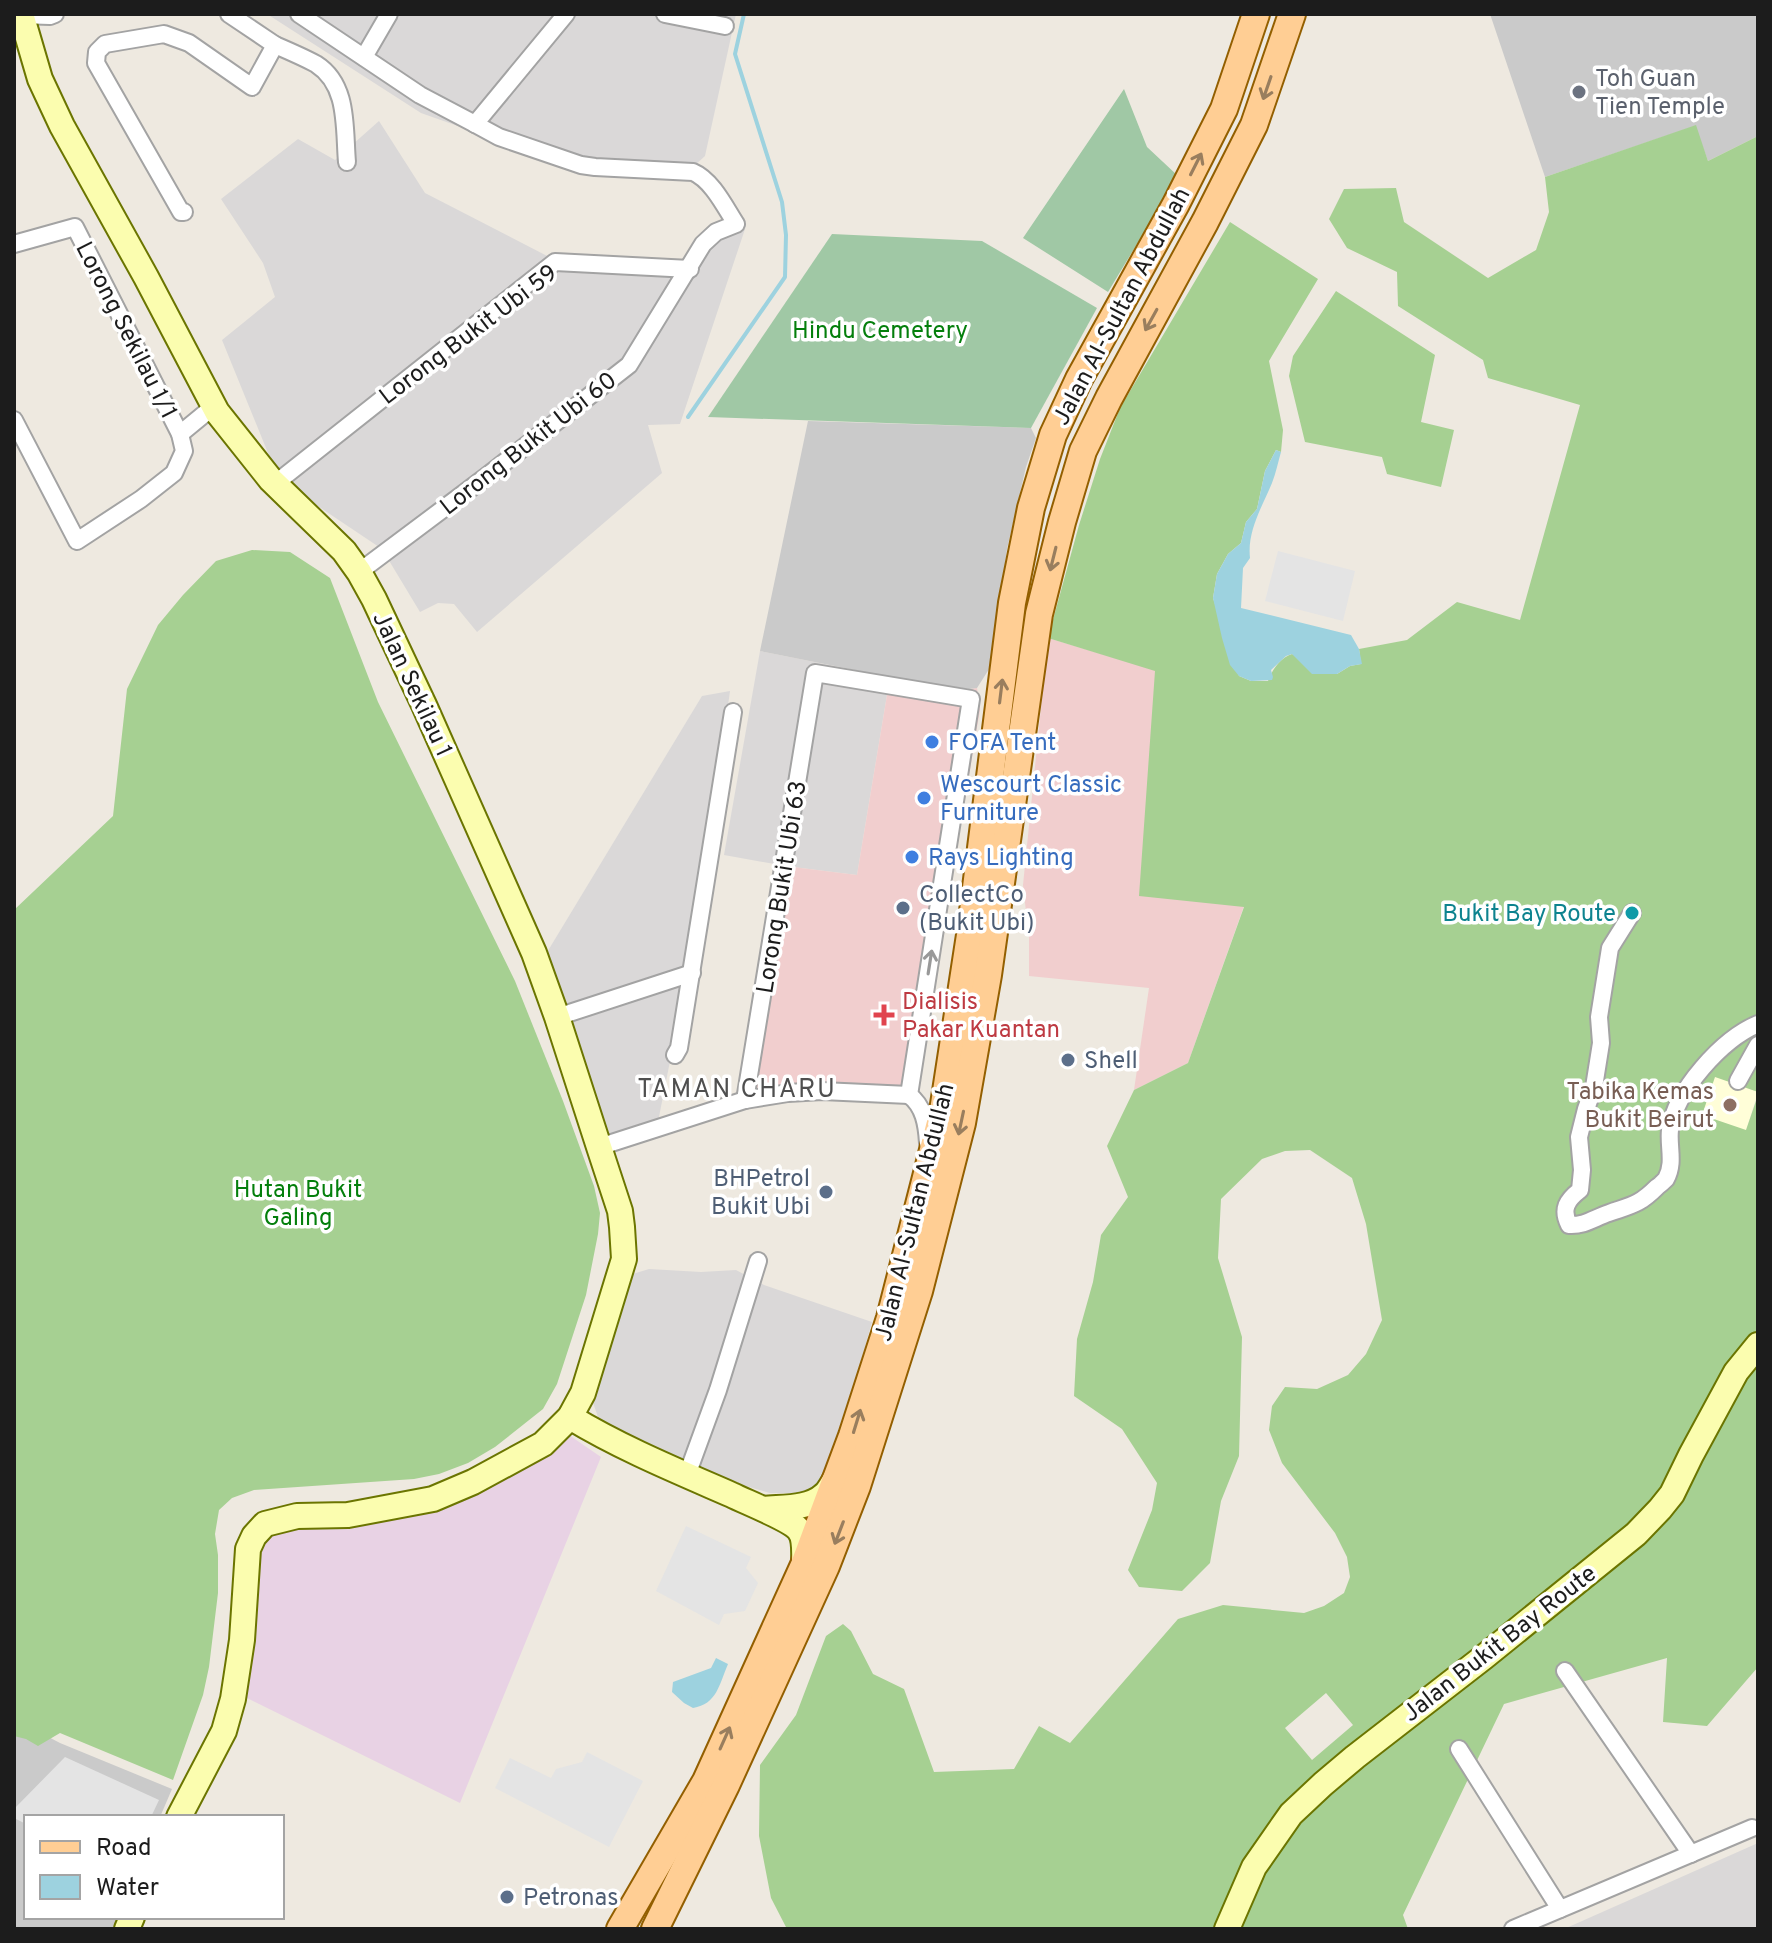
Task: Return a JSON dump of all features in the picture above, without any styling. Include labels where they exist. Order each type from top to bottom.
[{"type":"main road","name":"Jalan Al-Sultan Abdullah","points":[[655,1929],[839,1474],[890,1318],[945,1096],[970,935],[1012,603],[1031,508],[1053,435],[1079,379],[1176,204],[1224,109],[1256,14]]},
{"type":"main road","name":"Jalan Al-Sultan Abdullah","points":[[620,1929],[716,1783],[826,1566],[857,1486],[923,1277],[962,1123],[988,975],[1039,614],[1062,522],[1083,451],[1254,125],[1292,14]]},
{"type":"main road","points":[[635,1929],[716,1783]]},
{"type":"main road","points":[[673,1929],[716,1783]]},
{"type":"street","points":[[21,15],[55,14]]},
{"type":"street","points":[[229,14],[275,45],[316,65],[334,80],[342,100],[347,162]]},
{"type":"street","points":[[299,14],[420,95],[475,124],[566,14]]},
{"type":"street","points":[[364,57],[389,14]]},
{"type":"street","points":[[665,14],[725,26]]},
{"type":"street","name":"Jalan Sekilau 1","points":[[21,15],[40,79],[62,126],[223,421],[271,480],[334,540],[359,572],[424,705],[534,953],[620,1211],[624,1259],[583,1393],[570,1417]]},
{"type":"street","points":[[184,212],[181,212],[96,63],[97,52],[105,44],[164,34],[189,43],[252,87],[275,45]]},
{"type":"street","name":"Lorong Bukit Ubi 60","points":[[359,572],[629,365],[703,244],[736,224],[699,174],[581,165],[499,137],[475,124]]},
{"type":"street","name":"Lorong Sekilau 1/1","points":[[14,244],[75,227],[180,434]]},
{"type":"street","name":"Lorong Bukit Ubi 59","points":[[271,480],[281,479],[555,262],[690,269]]},
{"type":"street","points":[[14,420],[77,541],[174,473],[184,451],[180,434],[214,406]]},
{"type":"street","name":"Lorong Bukit Ubi 63","points":[[745,1100],[815,673],[971,699],[909,1095]]},
{"type":"street","points":[[675,1055],[679,1048],[692,973],[733,712]]},
{"type":"street","points":[[1632,913],[1610,948],[1599,1017],[1601,1043],[1594,1087],[1579,1137],[1580,1190],[1568,1200],[1564,1216],[1569,1225],[1580,1226],[1644,1201],[1666,1179],[1671,1161],[1670,1129],[1681,1096],[1709,1059],[1748,1028],[1758,1024]]},
{"type":"street","points":[[557,1017],[692,973]]},
{"type":"street","points":[[1738,1081],[1758,1045]]},
{"type":"street","points":[[599,1147],[745,1100],[822,1091],[909,1095],[922,1111],[928,1130],[928,1167]]},
{"type":"street","points":[[687,1475],[718,1390],[758,1261]]},
{"type":"street","name":"Jalan Bukit Bay Route","points":[[1227,1929],[1254,1867],[1291,1814],[1355,1757],[1636,1534],[1660,1509],[1672,1494],[1736,1372],[1758,1345]]},
{"type":"street","points":[[180,1815],[224,1731],[239,1665],[248,1549],[265,1524],[297,1516],[348,1515],[433,1499],[473,1482],[543,1444],[570,1417],[594,1432],[793,1525],[803,1536],[804,1565]]},
{"type":"street","points":[[762,1509],[800,1506],[815,1501],[825,1494],[839,1474]]},
{"type":"street","points":[[1565,1671],[1691,1854]]},
{"type":"street","points":[[1459,1749],[1560,1909]]},
{"type":"street","points":[[1513,1929],[1752,1828]]},
{"type":"shaded area","points":[[267,14],[736,14],[705,156],[683,176],[579,169],[421,113]]},
{"type":"shaded area","points":[[1490,14],[1758,14],[1758,136],[1708,161],[1695,126],[1545,177]]},
{"type":"shaded area","points":[[379,121],[425,193],[553,259],[685,264],[705,233],[746,226],[680,424],[648,425],[662,473],[477,632],[454,604],[438,603],[420,612],[382,549],[279,480],[222,340],[275,297],[263,263],[221,199],[298,139],[335,160]]},
{"type":"shaded area","points":[[808,421],[1031,428],[1036,438],[1007,549],[991,666],[977,688],[890,677],[760,651]]},
{"type":"shaded area","points":[[1278,551],[1355,571],[1343,621],[1265,601]]},
{"type":"shaded area","points":[[1048,638],[1155,670],[1244,906],[1188,1063],[1134,1090],[1149,988],[1029,976],[1029,938],[1023,885]]},
{"type":"shaded area","points":[[760,651],[890,677],[857,875],[724,855]]},
{"type":"shaded area","points":[[890,677],[977,688],[980,710],[916,1090],[827,1084],[752,1088],[785,866],[857,875]]},
{"type":"shaded area","points":[[730,691],[701,904],[657,1127],[599,1138],[546,954],[702,696]]},
{"type":"shaded area","name":"Tabika Kemas Bukit Beirut","points":[[1715,1076],[1758,1092],[1746,1131],[1702,1115]]},
{"type":"shaded area","points":[[649,1269],[701,1272],[736,1270],[764,1285],[872,1322],[825,1481],[807,1493],[770,1493],[710,1476],[617,1439],[598,1417],[591,1397],[623,1277]]},
{"type":"shaded area","points":[[566,1433],[601,1457],[460,1803],[245,1697],[261,1545],[276,1531],[364,1521]]},
{"type":"shaded area","points":[[686,1526],[751,1557],[746,1568],[758,1583],[745,1611],[724,1614],[719,1625],[656,1591]]},
{"type":"shaded area","points":[[14,1719],[60,1743],[172,1789],[161,1815],[24,1815],[24,1919],[117,1919],[112,1929],[14,1929]]},
{"type":"shaded area","points":[[587,1752],[643,1781],[609,1847],[495,1788],[510,1758],[551,1778],[556,1769],[582,1762]]},
{"type":"shaded area","points":[[65,1757],[159,1800],[152,1815],[24,1815],[24,1823],[14,1818],[14,1809]]},
{"type":"shaded area","points":[[1758,1843],[1758,1929],[1564,1929]]},
{"type":"green space","points":[[1124,89],[1147,147],[1178,176],[1108,292],[1023,238]]},
{"type":"green space","points":[[1696,125],[1708,161],[1758,136],[1758,1092],[1715,1077],[1702,1115],[1746,1130],[1758,1095],[1758,1667],[1707,1726],[1663,1722],[1667,1658],[1504,1704],[1403,1915],[1408,1929],[787,1929],[771,1898],[759,1836],[760,1765],[796,1715],[826,1636],[843,1624],[851,1631],[873,1674],[904,1689],[934,1772],[1014,1769],[1039,1726],[1070,1743],[1178,1619],[1223,1605],[1304,1613],[1324,1606],[1344,1593],[1350,1577],[1347,1557],[1335,1533],[1282,1463],[1269,1430],[1272,1406],[1285,1387],[1317,1389],[1348,1375],[1366,1354],[1382,1320],[1366,1224],[1352,1178],[1310,1150],[1285,1151],[1262,1159],[1221,1199],[1218,1258],[1242,1337],[1239,1456],[1221,1501],[1210,1563],[1182,1591],[1139,1587],[1128,1570],[1152,1510],[1157,1483],[1122,1429],[1074,1396],[1077,1339],[1093,1282],[1101,1235],[1128,1197],[1107,1146],[1134,1090],[1188,1063],[1244,907],[1139,896],[1155,671],[1048,638],[1079,525],[1120,408],[1230,222],[1318,279],[1269,361],[1283,430],[1281,452],[1276,450],[1265,471],[1257,509],[1246,522],[1241,543],[1228,554],[1217,574],[1213,598],[1239,676],[1251,681],[1268,681],[1277,665],[1292,654],[1337,674],[1361,664],[1359,649],[1407,640],[1457,602],[1520,620],[1580,405],[1488,378],[1483,360],[1398,306],[1397,272],[1347,248],[1329,219],[1344,189],[1396,188],[1404,222],[1488,278],[1536,250],[1549,212],[1545,177]],"holes":[[[1326,1693],[1353,1725],[1312,1760],[1285,1728]]]},
{"type":"green space","name":"Hindu Cemetery","points":[[832,234],[982,241],[1097,308],[1031,428],[708,417]]},
{"type":"green space","points":[[1336,291],[1435,355],[1421,422],[1454,430],[1441,487],[1387,474],[1382,457],[1305,442],[1289,376],[1293,356]]},
{"type":"green space","name":"Hutan Bukit Galing","points":[[252,550],[290,552],[330,578],[378,702],[515,981],[563,1101],[594,1186],[600,1213],[586,1295],[557,1384],[543,1409],[495,1447],[468,1463],[439,1474],[414,1479],[254,1490],[232,1498],[219,1510],[215,1534],[218,1593],[209,1667],[203,1695],[173,1780],[60,1733],[38,1746],[14,1736],[14,910],[113,816],[127,689],[158,625],[216,561]]},
{"type":"water","points":[[1276,450],[1281,452],[1276,471],[1253,529],[1250,558],[1243,568],[1241,608],[1351,635],[1359,649],[1362,664],[1350,666],[1337,674],[1312,674],[1292,654],[1271,670],[1272,680],[1251,681],[1239,676],[1230,665],[1213,598],[1217,574],[1228,554],[1241,543],[1246,522],[1257,509],[1265,471]]},
{"type":"water","points":[[716,1658],[728,1664],[716,1692],[707,1702],[693,1708],[672,1692],[673,1682],[711,1668]]},
{"type":"waterway","points":[[688,417],[785,277],[786,235],[782,202],[735,54],[744,14]]},
{"type":"place","name":"Toh Guan Tien Temple","points":[[1579,92]]},
{"type":"place","name":"FOFA Tent","points":[[932,742]]},
{"type":"place","name":"Wescourt Classic Furniture","points":[[924,798]]},
{"type":"place","name":"Rays Lighting","points":[[912,857]]},
{"type":"place","name":"CollectCo (Bukit Ubi)","points":[[903,908]]},
{"type":"place","name":"Bukit Bay Route","points":[[1632,913]]},
{"type":"place","name":"Dialisis Pakar Kuantan","points":[[884,1015]]},
{"type":"place","name":"Shell","points":[[1068,1060]]},
{"type":"place","name":"Tabika Kemas Bukit Beirut","points":[[1730,1105]]},
{"type":"place","name":"BHPetrol Bukit Ubi","points":[[826,1192]]},
{"type":"place","name":"Petronas","points":[[507,1897]]},
{"type":"district","name":"TAMAN CHARU","points":[[737,1088]]}]
